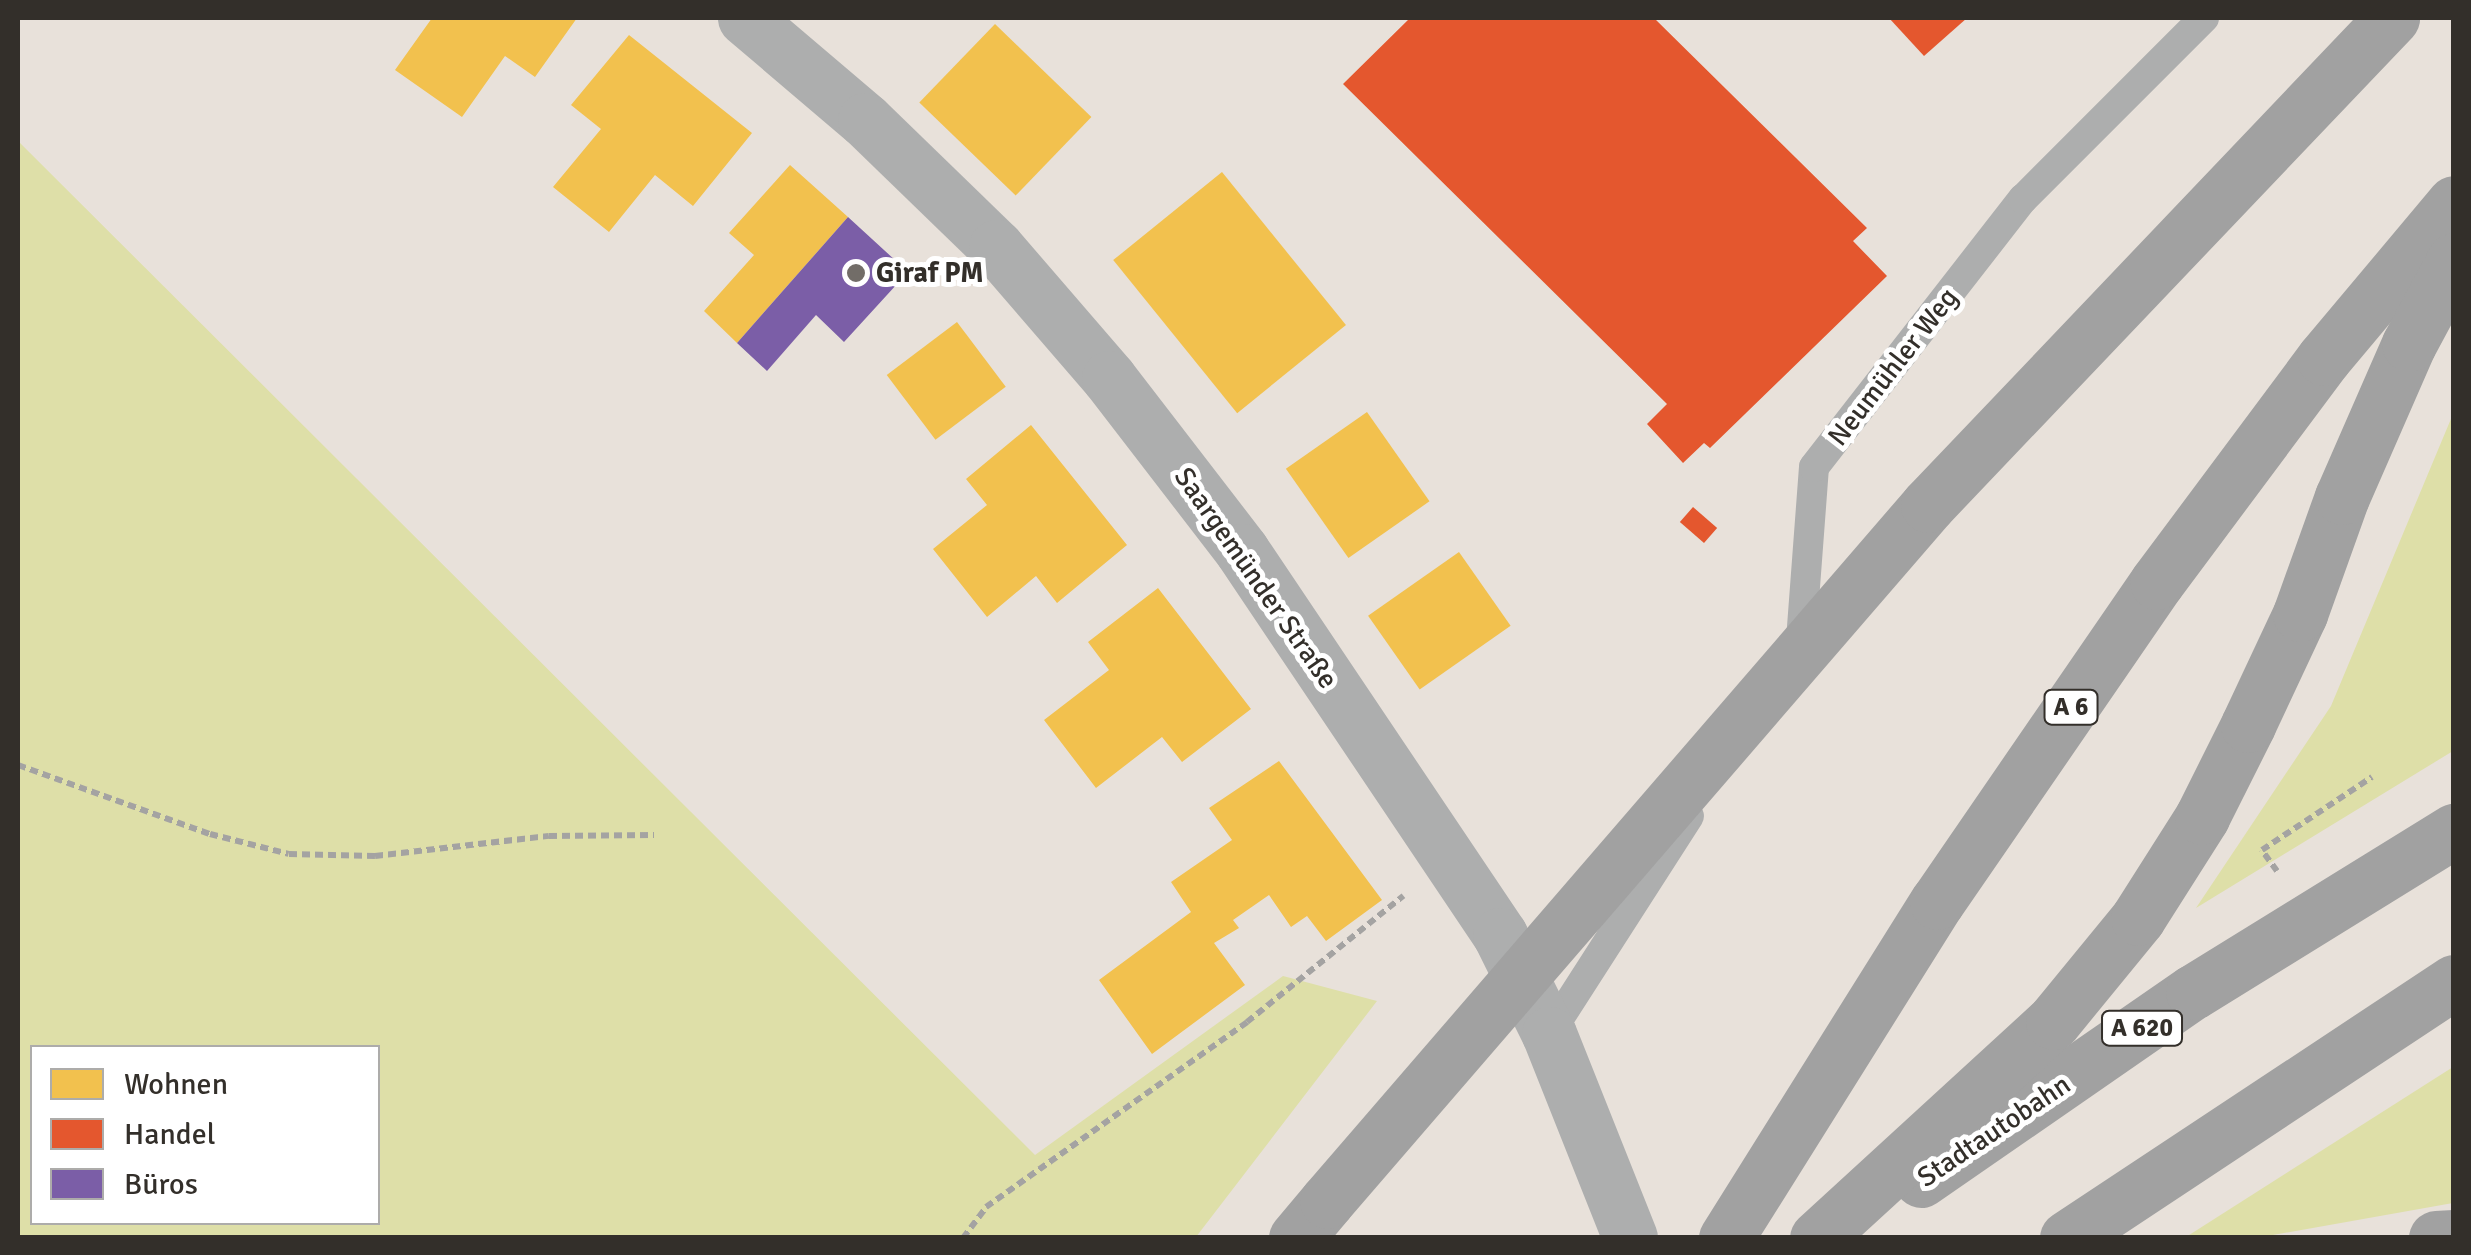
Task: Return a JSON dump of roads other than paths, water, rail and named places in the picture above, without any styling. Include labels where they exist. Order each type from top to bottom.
[{"type":"highway","points":[[1312,1219],[1928,504],[2392,18]]},
{"type":"highway","name":"A 6","points":[[1726,1238],[1937,902],[2158,582],[2324,358],[2454,202]]},
{"type":"highway","points":[[1817,1238],[2053,1022],[2138,918],[2202,817],[2248,725],[2300,614],[2342,497],[2408,344],[2454,260]]},
{"type":"highway","name":"Stadtautobahn","points":[[1838,1238],[2193,992],[2454,831]]},
{"type":"highway","points":[[2068,1238],[2454,982]]},
{"type":"highway","points":[[2436,1238],[2454,1237]]},
{"type":"street","name":"Saargemünder Straße","points":[[745,18],[864,120],[996,247],[1109,378],[1242,551],[1500,935],[1549,1034],[1630,1238]]},
{"type":"lane","name":"Neumühler Weg","points":[[1549,1034],[1801,640],[1814,467],[2022,200],[2204,18]]},
{"type":"place","name":"Giraf PM","points":[[856,273]]}]
